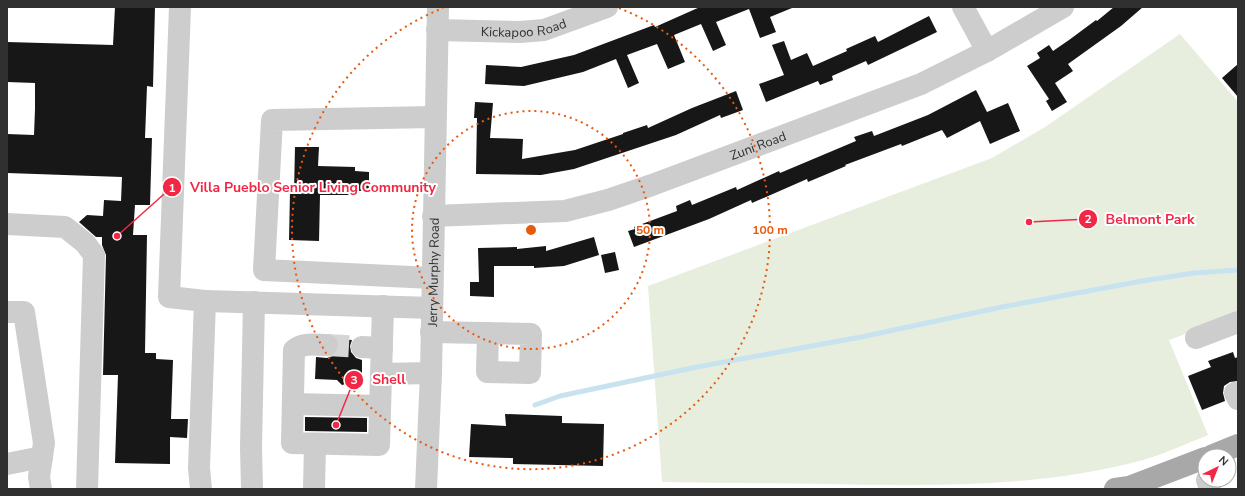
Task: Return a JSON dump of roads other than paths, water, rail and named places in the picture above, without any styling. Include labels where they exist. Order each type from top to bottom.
[{"type":"main road","points":[[1115,489],[1197,467]]},
{"type":"street","points":[[180,7],[169,297],[205,301],[432,308]]},
{"type":"street","name":"Jerry Murphy Road","points":[[426,489],[431,373],[438,7]]},
{"type":"street","name":"Kickapoo Road","points":[[437,30],[520,32],[544,30],[607,7]]},
{"type":"street","points":[[964,7],[987,51]]},
{"type":"street","name":"Zuni Road","points":[[433,216],[565,211],[608,200],[682,174],[921,84],[987,51],[1063,7]]},
{"type":"street","points":[[432,278],[264,270],[272,120],[435,117]]},
{"type":"street","points":[[7,224],[65,227],[85,242],[94,255],[88,489]]},
{"type":"street","points":[[201,489],[199,468],[205,301]]},
{"type":"street","points":[[252,489],[251,447],[254,302]]},
{"type":"street","points":[[327,345],[306,344],[299,346],[294,350],[292,443],[380,445],[381,374],[372,348],[383,306]]},
{"type":"street","points":[[7,312],[24,312],[44,443],[39,477],[41,489]]},
{"type":"street","points":[[1196,338],[1238,322]]},
{"type":"street","points":[[431,332],[488,333]]},
{"type":"street","points":[[381,374],[431,373]]},
{"type":"street","points":[[293,404],[380,406]]},
{"type":"street","points":[[314,489],[315,444]]},
{"type":"street","points":[[7,464],[42,457]]},
{"type":"waterway","points":[[535,405],[560,396],[697,367],[861,337],[1002,307],[1142,281],[1194,273],[1238,270]]},
{"type":"tunnel","points":[[327,345],[362,347]]},
{"type":"place","name":"Belmont Park","points":[[1029,222]]},
{"type":"place","name":"Villa Pueblo Senior Living Community","points":[[117,236]]},
{"type":"place","name":"Shell","points":[[336,425]]}]
